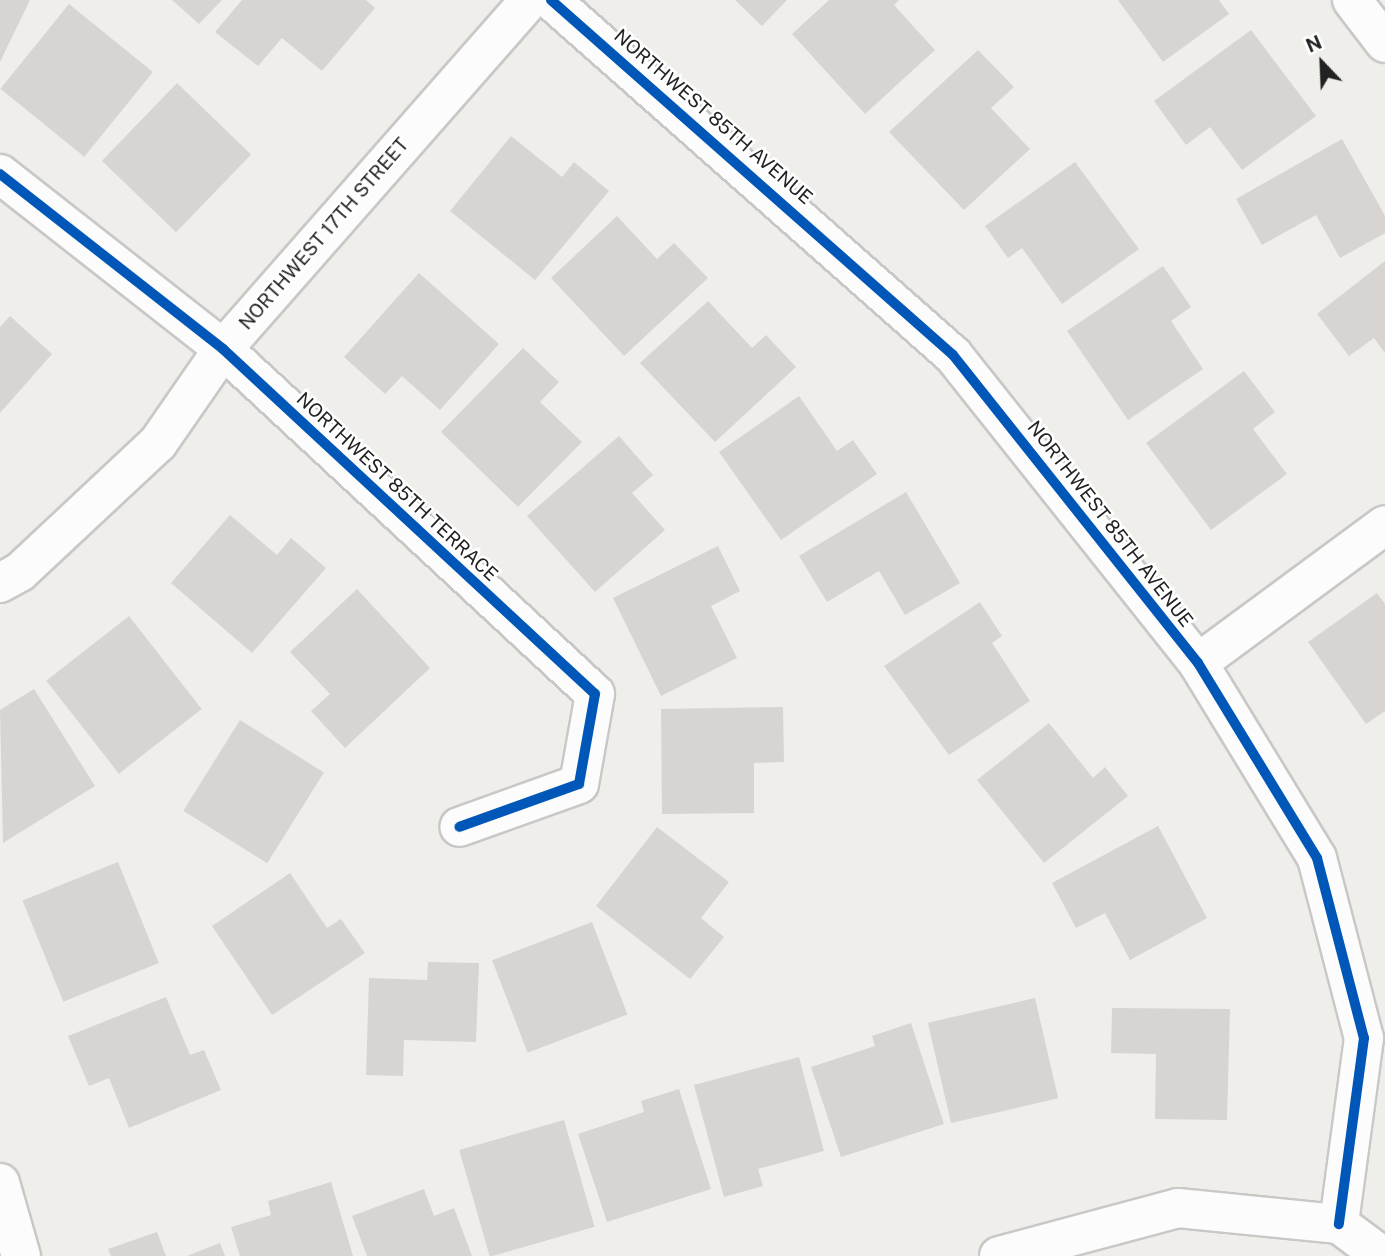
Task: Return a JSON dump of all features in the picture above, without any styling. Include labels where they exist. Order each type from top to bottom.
[{"type":"street","name":"NORTHWEST 17TH STREET","points":[[0,583],[20,572],[158,443],[223,349],[530,0]]},
{"type":"street","name":"NORTHWEST 85TH AVENUE","points":[[551,0],[953,355],[1198,663],[1317,858],[1375,1035],[1339,1224]]},
{"type":"street","points":[[1352,0],[1385,43]]},
{"type":"street","name":"NORTHWEST 85TH TERRACE","points":[[0,174],[223,349],[595,694],[579,784],[459,827]]},
{"type":"street","points":[[1198,663],[1385,525]]},
{"type":"street","points":[[0,1182],[21,1256]]},
{"type":"street","points":[[999,1256],[1178,1208],[1339,1224],[1382,1256]]},
{"type":"building","points":[[0,0],[30,0],[0,62]]},
{"type":"building","points":[[172,0],[222,0],[199,24]]},
{"type":"building","points":[[242,0],[366,0],[375,8],[322,71],[282,38],[258,66],[215,32]]},
{"type":"building","points":[[735,0],[787,0],[762,26]]},
{"type":"building","points":[[829,0],[899,0],[894,5],[935,50],[865,114],[792,34]]},
{"type":"building","points":[[1118,0],[1219,0],[1229,14],[1163,62]]},
{"type":"building","points":[[69,4],[153,72],[84,157],[0,89]]},
{"type":"building","points":[[1251,30],[1316,116],[1242,170],[1210,127],[1186,145],[1154,101]]},
{"type":"building","points":[[978,50],[1014,87],[991,108],[1030,149],[964,210],[889,132]]},
{"type":"building","points":[[177,83],[251,155],[176,232],[102,161]]},
{"type":"building","points":[[511,136],[562,177],[574,162],[609,191],[535,280],[450,211]]},
{"type":"building","points":[[1342,139],[1385,216],[1385,233],[1340,258],[1316,215],[1262,245],[1236,199]]},
{"type":"building","points":[[1075,162],[1139,249],[1062,304],[1022,248],[1008,258],[985,226]]},
{"type":"building","points":[[617,216],[657,259],[674,243],[708,278],[624,356],[551,278]]},
{"type":"building","points":[[1385,261],[1385,353],[1374,338],[1349,356],[1317,314]]},
{"type":"building","points":[[1163,266],[1191,307],[1171,321],[1203,369],[1128,420],[1067,331]]},
{"type":"building","points":[[419,273],[499,344],[440,410],[402,376],[385,394],[344,357]]},
{"type":"building","points":[[708,301],[752,348],[766,335],[796,367],[715,442],[640,363]]},
{"type":"building","points":[[10,316],[52,354],[0,413],[0,327]]},
{"type":"building","points":[[523,348],[559,382],[540,402],[582,442],[518,507],[441,432]]},
{"type":"building","points":[[1244,371],[1275,412],[1253,429],[1287,474],[1211,530],[1146,443]]},
{"type":"building","points":[[799,396],[837,451],[853,440],[877,474],[781,540],[719,452]]},
{"type":"building","points":[[619,436],[653,475],[632,493],[665,530],[595,592],[527,516]]},
{"type":"building","points":[[906,492],[960,583],[905,615],[879,571],[827,602],[799,556]]},
{"type":"building","points":[[230,515],[277,555],[291,538],[326,568],[252,653],[171,583]]},
{"type":"building","points":[[718,546],[740,591],[711,606],[737,658],[661,696],[613,598]]},
{"type":"building","points":[[357,589],[430,668],[345,748],[311,711],[330,694],[290,652]]},
{"type":"building","points":[[1377,593],[1385,604],[1385,711],[1366,724],[1308,642]]},
{"type":"building","points":[[980,602],[1002,636],[992,643],[1030,701],[949,755],[884,666]]},
{"type":"building","points":[[129,616],[202,709],[119,774],[46,681]]},
{"type":"building","points":[[34,689],[95,786],[3,843],[0,710]]},
{"type":"building","points":[[783,707],[784,762],[754,763],[754,813],[662,814],[661,709]]},
{"type":"building","points":[[240,720],[324,772],[267,863],[183,811]]},
{"type":"building","points":[[1049,723],[1093,778],[1105,767],[1128,796],[1044,863],[977,780]]},
{"type":"building","points":[[1158,826],[1207,918],[1130,960],[1105,913],[1076,928],[1052,883]]},
{"type":"building","points":[[657,827],[729,882],[701,918],[724,937],[690,979],[596,906]]},
{"type":"building","points":[[118,862],[159,963],[63,1002],[23,901]]},
{"type":"building","points":[[290,873],[327,928],[341,919],[365,953],[272,1015],[212,926]]},
{"type":"building","points":[[592,922],[627,1014],[528,1053],[492,960]]},
{"type":"building","points":[[428,962],[479,963],[476,1042],[404,1040],[403,1076],[366,1075],[369,978],[427,980]]},
{"type":"building","points":[[166,997],[190,1055],[204,1050],[221,1090],[129,1128],[109,1078],[89,1086],[68,1036]]},
{"type":"building","points":[[1035,998],[1058,1098],[951,1123],[928,1023]]},
{"type":"building","points":[[1112,1008],[1230,1009],[1227,1120],[1155,1119],[1156,1054],[1111,1053]]},
{"type":"building","points":[[911,1023],[944,1124],[841,1157],[811,1067],[875,1046],[872,1036]]},
{"type":"building","points":[[799,1057],[824,1151],[758,1169],[763,1186],[724,1197],[694,1085]]},
{"type":"building","points":[[679,1089],[711,1189],[607,1222],[578,1134],[644,1112],[641,1101]]},
{"type":"building","points":[[564,1120],[595,1227],[490,1256],[459,1150]]},
{"type":"building","points":[[331,1182],[353,1256],[240,1256],[231,1227],[271,1215],[268,1201]]},
{"type":"building","points":[[424,1189],[434,1216],[454,1208],[472,1256],[367,1256],[352,1216]]},
{"type":"building","points":[[157,1232],[166,1256],[111,1256],[108,1249]]},
{"type":"building","points":[[220,1243],[225,1256],[187,1256]]},
{"type":"cycle path","points":[[551,0],[953,355],[1198,663],[1317,858],[1364,1038],[1339,1224]]},
{"type":"cycle path","points":[[0,174],[223,349],[595,694],[579,784],[459,827]]}]
